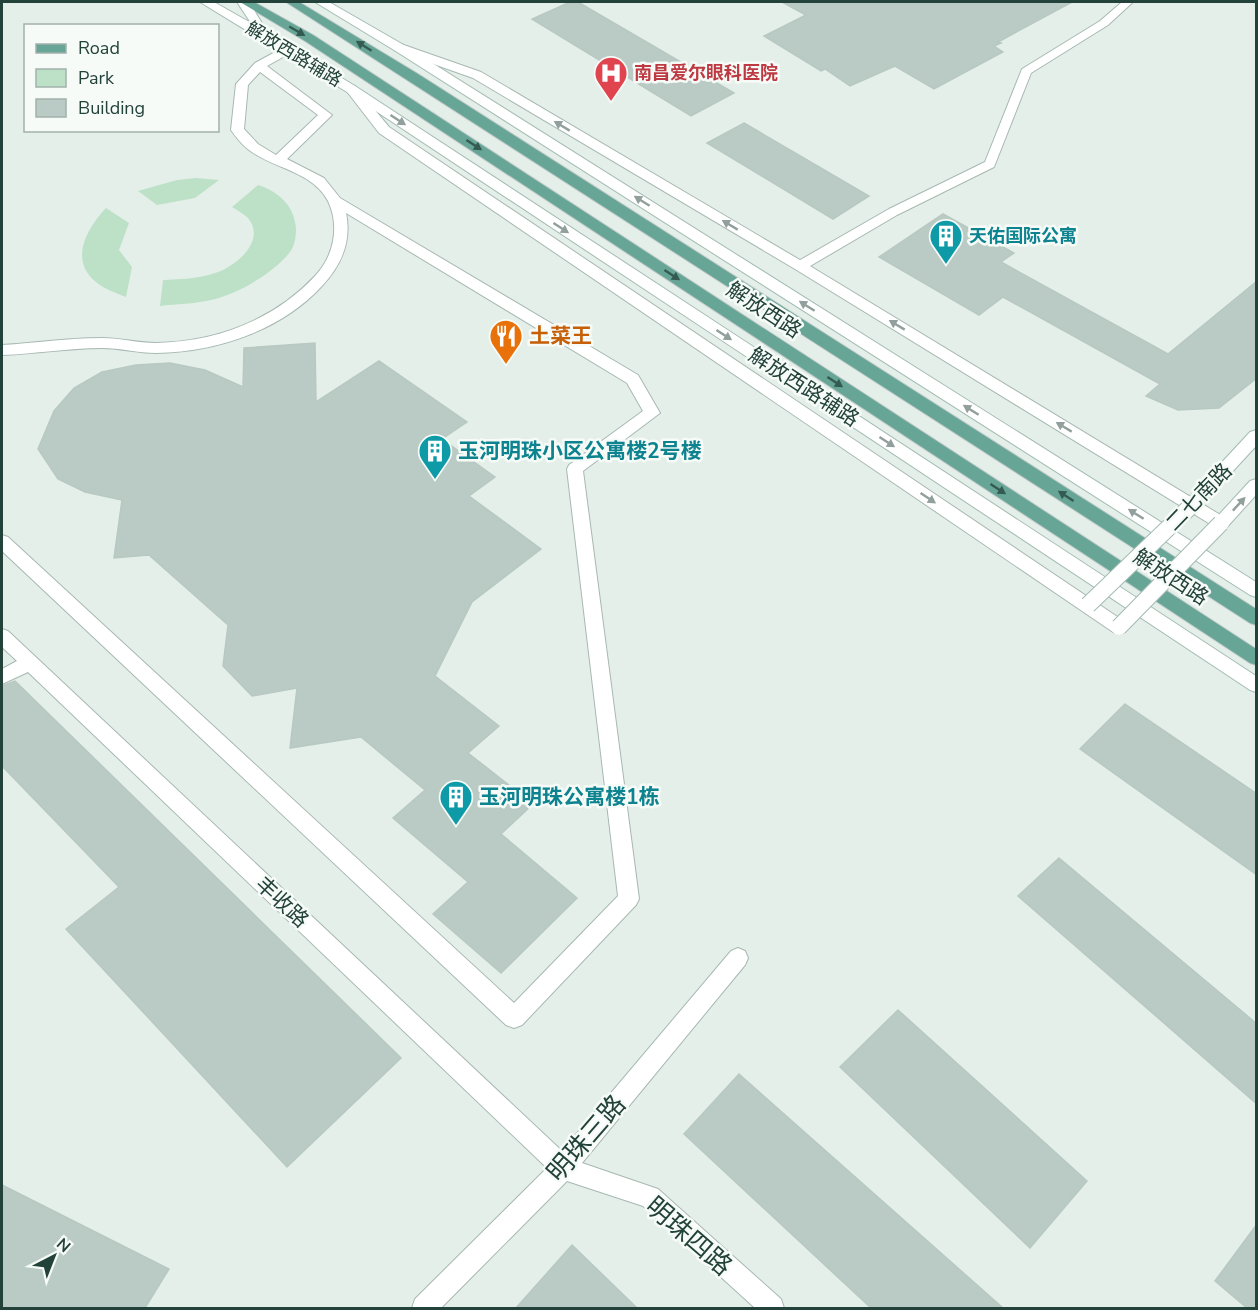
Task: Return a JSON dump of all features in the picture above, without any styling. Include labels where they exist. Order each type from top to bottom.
[{"type":"main road","name":"解放西路","points":[[244,2],[309,38],[1257,658]]},
{"type":"main road","name":"解放西路","points":[[292,2],[414,77],[1257,618]]},
{"type":"street","name":"解放西路辅路","points":[[206,2],[288,49],[351,89],[1257,686]]},
{"type":"street","points":[[244,2],[266,36]]},
{"type":"street","points":[[321,2],[398,47],[1257,590]]},
{"type":"street","points":[[398,47],[477,75],[800,266],[1221,523]]},
{"type":"street","points":[[2,541],[514,1018],[629,899],[575,469],[652,413],[633,379],[334,200],[316,180],[302,170],[253,147],[237,130],[242,84],[260,66],[288,49]]},
{"type":"street","points":[[260,66],[326,115],[279,159]]},
{"type":"street","name":"解放西路辅路","points":[[351,89],[384,130],[1119,627]]},
{"type":"street","points":[[2,350],[102,343],[154,348],[187,345],[232,335],[260,324],[289,308],[312,291],[330,269],[341,242],[342,222],[334,200]]},
{"type":"street","name":"二七南路","points":[[1088,606],[1192,505],[1257,436]]},
{"type":"street","name":"二七南路","points":[[1119,627],[1257,485]]},
{"type":"street","name":"丰收路","points":[[2,636],[563,1167]]},
{"type":"street","points":[[2,677],[30,663]]},
{"type":"street","name":"明珠三路","points":[[424,1308],[563,1167],[738,958]]},
{"type":"street","name":"明珠四路","points":[[563,1167],[650,1197],[772,1308]]},
{"type":"lane","points":[[800,266],[893,212],[990,164],[1026,71],[1104,23],[1128,2]]},
{"type":"green space","points":[[196,178],[219,180],[195,198],[157,205],[138,191],[177,180]]},
{"type":"green space","points":[[258,185],[282,198],[293,215],[296,228],[295,239],[286,257],[256,281],[232,293],[205,301],[160,306],[163,280],[196,278],[215,273],[231,265],[246,252],[254,235],[253,227],[248,218],[232,207]]},
{"type":"green space","points":[[106,208],[129,223],[119,250],[132,267],[126,297],[99,284],[83,264],[82,254],[88,234]]},
{"type":"building","points":[[570,2],[578,2],[734,93],[691,116],[532,19]]},
{"type":"building","points":[[782,2],[1072,2],[998,42],[1001,43],[994,46],[1003,52],[934,89],[895,66],[850,86],[825,69],[821,71],[764,36],[806,15]]},
{"type":"building","points":[[744,123],[869,196],[833,219],[707,143]]},
{"type":"building","points":[[943,214],[1014,253],[1001,262],[1168,354],[1257,281],[1257,378],[1219,408],[1178,410],[1146,396],[1160,384],[1003,297],[979,315],[879,257]]},
{"type":"building","points":[[315,343],[316,402],[379,361],[467,422],[442,439],[495,477],[469,496],[541,549],[472,602],[435,676],[499,726],[468,753],[533,804],[501,834],[577,898],[501,973],[433,914],[468,882],[393,818],[425,790],[361,737],[290,748],[297,688],[252,696],[223,666],[228,625],[149,555],[114,558],[122,500],[85,492],[58,479],[38,449],[54,411],[74,388],[102,372],[136,365],[170,363],[205,370],[243,387],[244,348]]},
{"type":"building","points":[[15,681],[401,1058],[287,1167],[66,929],[119,887],[2,766],[2,686]]},
{"type":"building","points":[[1125,704],[1257,794],[1257,875],[1080,749]]},
{"type":"building","points":[[1059,858],[1257,1024],[1257,1104],[1018,896]]},
{"type":"building","points":[[898,1010],[1087,1181],[1030,1248],[840,1067]]},
{"type":"building","points":[[739,1074],[1003,1308],[871,1308],[684,1134]]},
{"type":"building","points":[[2,1185],[169,1269],[145,1308],[2,1308]]},
{"type":"building","points":[[1257,1224],[1257,1308],[1247,1308],[1215,1281]]},
{"type":"building","points":[[572,1245],[637,1308],[516,1308]]},
{"type":"place","name":"南昌爱尔眼科医院","points":[[611,102]]},
{"type":"place","name":"天佑国际公寓","points":[[946,265]]},
{"type":"place","name":"土菜王","points":[[506,365]]},
{"type":"place","name":"玉河明珠小区公寓楼2号楼","points":[[435,480]]},
{"type":"place","name":"玉河明珠公寓楼1栋","points":[[456,826]]}]
